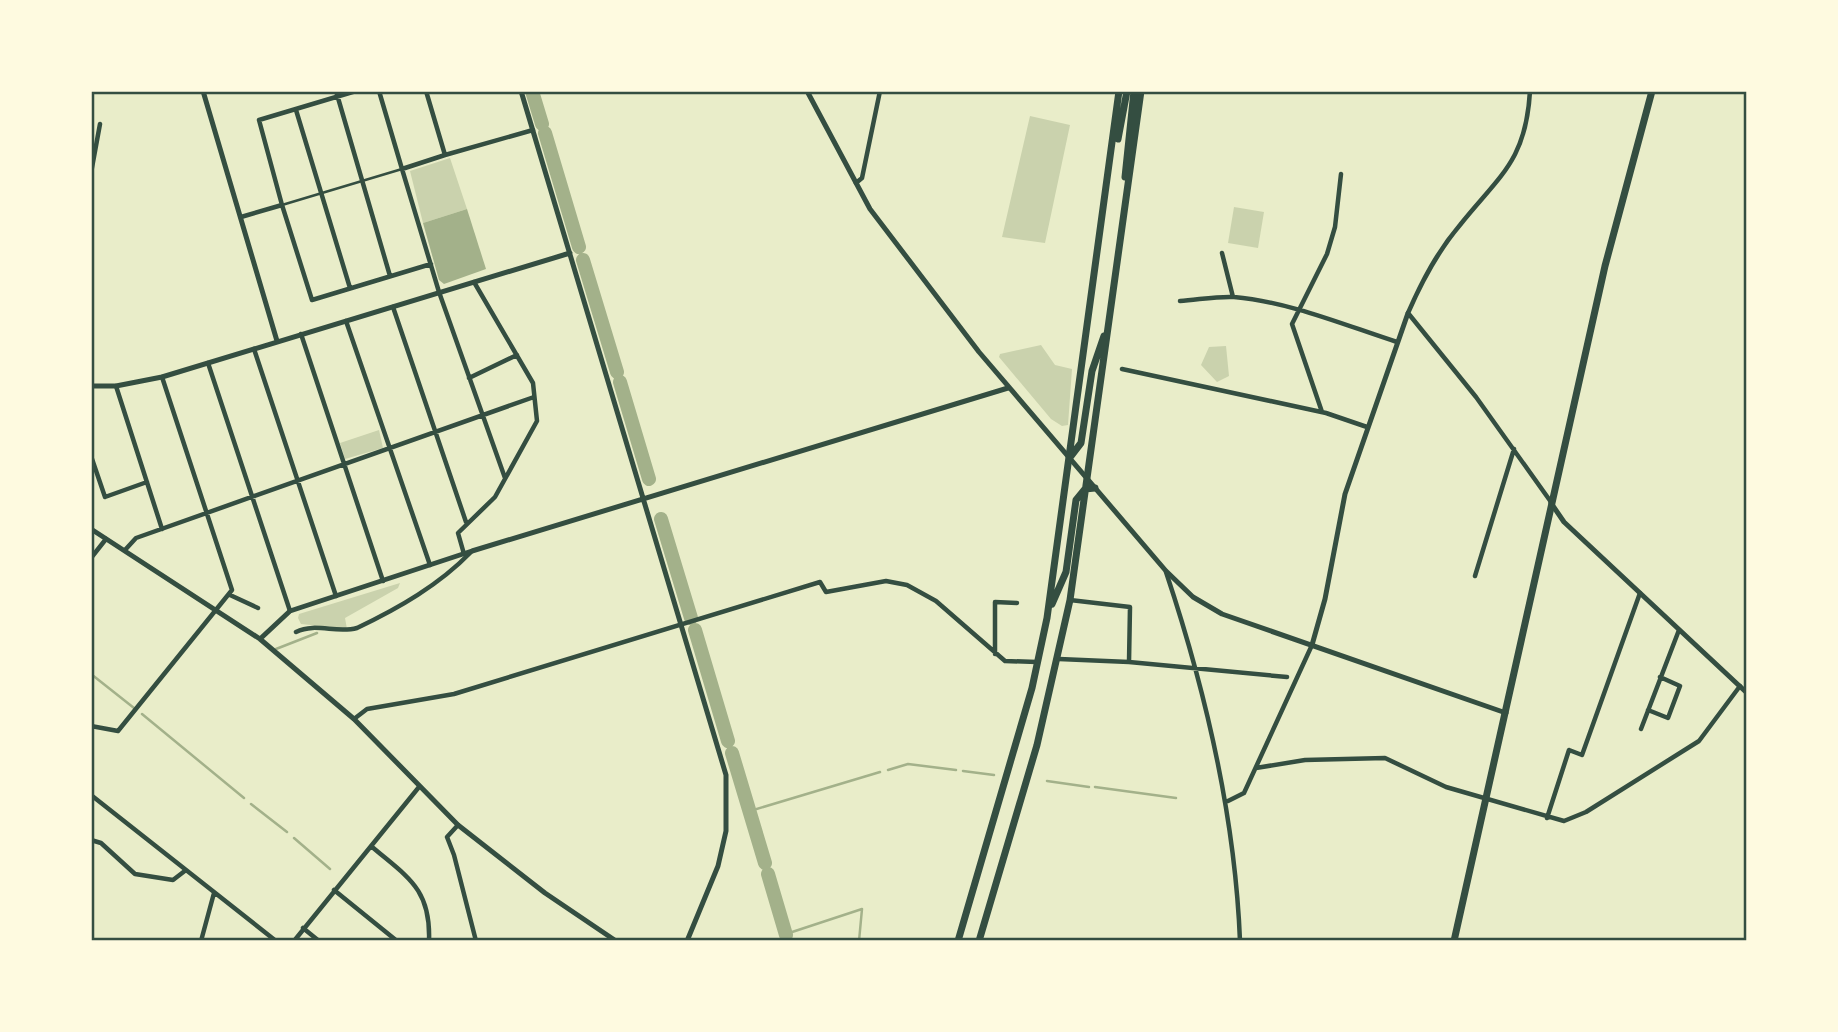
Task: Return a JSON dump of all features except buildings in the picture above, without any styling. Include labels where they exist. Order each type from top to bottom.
[{"type":"highway","points":[[958,941],[1038,662],[1047,618],[1111,167],[1119,91]]},
{"type":"highway","points":[[1111,167],[1127,91]]},
{"type":"highway","points":[[1126,199],[1125,163],[1134,91]]},
{"type":"highway","points":[[979,941],[1037,745],[1059,659],[1090,486],[1109,322],[1141,91]]},
{"type":"highway","points":[[1454,941],[1605,266],[1652,91]]},
{"type":"highway","points":[[1071,458],[1081,443],[1092,371],[1109,322]]},
{"type":"highway","points":[[1063,451],[1071,458]]},
{"type":"highway","points":[[1047,618],[1066,572],[1076,500],[1090,486]]},
{"type":"street","points":[[356,91],[337,94],[296,110],[259,120],[258,124],[312,300],[431,264]]},
{"type":"street","points":[[379,91],[439,292],[505,478]]},
{"type":"street","points":[[426,91],[445,155]]},
{"type":"street","points":[[521,91],[683,624],[726,775],[724,843],[710,890],[687,941]]},
{"type":"street","points":[[807,91],[855,184],[888,236],[1008,388],[1063,451]]},
{"type":"street","points":[[855,184],[862,178],[880,91]]},
{"type":"street","points":[[1228,802],[1244,793],[1312,645],[1325,599],[1345,494],[1408,313],[1439,252],[1504,176],[1523,139],[1531,91]]},
{"type":"street","points":[[206,92],[277,341]]},
{"type":"street","points":[[337,94],[390,276]]},
{"type":"street","points":[[296,110],[350,288]]},
{"type":"street","points":[[91,173],[100,124]]},
{"type":"street","points":[[240,217],[533,130]]},
{"type":"street","points":[[1322,412],[1292,324],[1327,254],[1335,228],[1341,174]]},
{"type":"street","points":[[91,386],[116,386],[162,377],[570,253]]},
{"type":"street","points":[[1222,253],[1233,297]]},
{"type":"street","points":[[464,554],[458,533],[495,497],[537,421],[533,383],[474,282]]},
{"type":"street","points":[[1180,301],[1233,297],[1298,309],[1397,342]]},
{"type":"street","points":[[393,307],[466,523]]},
{"type":"street","points":[[1408,313],[1514,448],[1564,522],[1747,693]]},
{"type":"street","points":[[346,321],[430,566]]},
{"type":"street","points":[[301,334],[383,582]]},
{"type":"street","points":[[254,348],[337,597]]},
{"type":"street","points":[[469,378],[517,355]]},
{"type":"street","points":[[207,362],[290,611]]},
{"type":"street","points":[[1122,369],[1322,412],[1367,427]]},
{"type":"street","points":[[91,726],[118,732],[232,590],[162,377]]},
{"type":"street","points":[[116,386],[162,529]]},
{"type":"street","points":[[260,639],[290,611],[472,551],[1008,388]]},
{"type":"street","points":[[125,550],[136,538],[534,397]]},
{"type":"street","points":[[1475,576],[1514,448]]},
{"type":"street","points":[[91,456],[105,497],[147,482]]},
{"type":"street","points":[[1071,458],[1090,486],[1166,572],[1188,593],[1210,608],[1506,713]]},
{"type":"street","points":[[91,529],[260,639],[354,719],[457,825],[545,893],[616,941]]},
{"type":"street","points":[[91,558],[106,539]]},
{"type":"street","points":[[296,632],[306,627],[346,631],[357,628],[424,592],[455,569],[472,551]]},
{"type":"street","points":[[1166,572],[1195,669],[1228,802],[1240,941]]},
{"type":"street","points":[[354,719],[367,709],[454,694],[820,582],[826,592],[895,581],[936,601],[1005,661],[1038,662]]},
{"type":"street","points":[[1546,818],[1569,750],[1581,755],[1640,593]]},
{"type":"street","points":[[230,595],[258,608]]},
{"type":"street","points":[[1070,600],[1130,607],[1129,662]]},
{"type":"street","points":[[995,655],[995,602],[1017,603]]},
{"type":"street","points":[[1642,729],[1679,630]]},
{"type":"street","points":[[1059,659],[1129,662],[1287,677]]},
{"type":"street","points":[[1648,710],[1668,718],[1680,686],[1660,677]]},
{"type":"street","points":[[1256,768],[1296,761],[1385,758],[1447,787],[1486,796],[1546,818],[1564,821],[1586,812],[1675,758],[1708,732],[1740,686]]},
{"type":"street","points":[[294,941],[419,787]]},
{"type":"street","points":[[91,795],[276,941]]},
{"type":"street","points":[[457,825],[447,837],[475,941]]},
{"type":"street","points":[[91,840],[101,843],[135,874],[173,880],[186,870]]},
{"type":"street","points":[[371,846],[416,885],[424,897],[430,917],[429,941]]},
{"type":"street","points":[[334,890],[397,941]]},
{"type":"street","points":[[201,941],[214,893]]},
{"type":"street","points":[[303,928],[319,941]]},
{"type":"shaded area","points":[[1030,116],[1070,125],[1045,243],[1002,237]]},
{"type":"shaded area","points":[[450,158],[467,209],[423,223],[410,171]]},
{"type":"shaded area","points":[[1234,207],[1264,212],[1258,248],[1228,243]]},
{"type":"shaded area","points":[[467,209],[486,269],[444,284],[439,280],[423,223]]},
{"type":"shaded area","points":[[1041,345],[1055,365],[1072,369],[1068,425],[1062,426],[1051,419],[999,357],[1000,354]]},
{"type":"shaded area","points":[[1226,346],[1229,376],[1217,382],[1201,365],[1209,347]]},
{"type":"shaded area","points":[[379,430],[383,448],[345,459],[340,443]]},
{"type":"shaded area","points":[[400,583],[398,588],[345,618],[347,629],[301,624],[298,618],[299,614]]},
{"type":"waterway","points":[[532,91],[542,124]]},
{"type":"waterway","points":[[545,133],[579,247]]},
{"type":"waterway","points":[[583,260],[617,372]]},
{"type":"waterway","points":[[620,382],[649,479]]},
{"type":"waterway","points":[[661,519],[691,618]]},
{"type":"waterway","points":[[695,630],[728,741]]},
{"type":"waterway","points":[[276,649],[317,633]]},
{"type":"waterway","points":[[91,674],[134,708]]},
{"type":"waterway","points":[[142,714],[244,798]]},
{"type":"waterway","points":[[732,753],[765,863]]},
{"type":"waterway","points":[[888,770],[908,764],[956,770]]},
{"type":"waterway","points":[[963,771],[994,775]]},
{"type":"waterway","points":[[750,811],[880,772]]},
{"type":"waterway","points":[[1047,781],[1089,787]]},
{"type":"waterway","points":[[1095,787],[1176,798]]},
{"type":"waterway","points":[[251,804],[287,832]]},
{"type":"waterway","points":[[294,838],[330,869]]},
{"type":"waterway","points":[[768,874],[786,935]]},
{"type":"waterway","points":[[786,934],[862,909],[859,941]]}]
